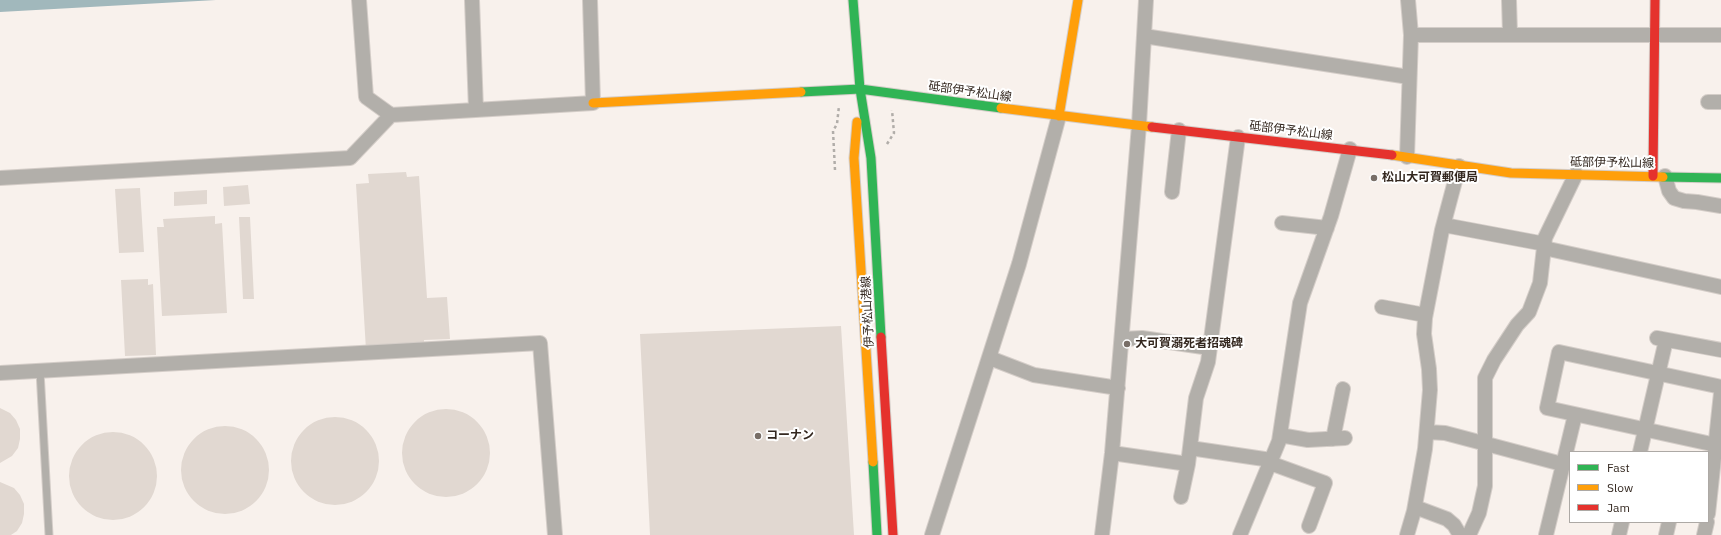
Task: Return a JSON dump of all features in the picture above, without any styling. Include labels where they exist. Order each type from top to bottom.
[{"type":"main road","name":"伊予松山港線","points":[[853,0],[860,89],[871,158],[893,535]]},
{"type":"main road","points":[[1059,116],[1078,0]]},
{"type":"main road","points":[[1655,0],[1654,35],[1659,176]]},
{"type":"main road","name":"砥部伊予松山線","points":[[593,103],[860,89],[1139,126],[1407,157],[1511,173],[1721,178]]},
{"type":"main road","name":"伊予松山港線","points":[[860,89],[854,158],[877,535]]},
{"type":"street","points":[[359,0],[366,97],[391,115],[593,103],[590,0]]},
{"type":"street","points":[[472,0],[476,110]]},
{"type":"street","points":[[1102,535],[1118,388],[1139,126],[1146,0]]},
{"type":"street","points":[[1407,157],[1411,35],[1408,0]]},
{"type":"street","points":[[1509,0],[1510,34]]},
{"type":"street","points":[[1411,35],[1721,35]]},
{"type":"street","points":[[1144,36],[1409,77]]},
{"type":"street","points":[[0,178],[350,158],[391,115]]},
{"type":"street","points":[[932,535],[1019,264],[1059,116]]},
{"type":"street","points":[[1172,192],[1179,130]]},
{"type":"street","points":[[1181,498],[1188,464],[1196,398],[1208,362],[1238,137]]},
{"type":"street","points":[[1245,534],[1280,434],[1300,303],[1327,228],[1350,150]]},
{"type":"street","points":[[1407,535],[1415,507],[1427,432],[1430,390],[1429,369],[1424,334],[1426,315],[1444,225],[1460,166]]},
{"type":"street","points":[[1469,535],[1479,513],[1485,486],[1486,378],[1494,360],[1517,325],[1529,312],[1540,283],[1544,246],[1552,223],[1576,174]]},
{"type":"street","points":[[1659,176],[1674,198],[1684,202],[1697,202],[1721,206]]},
{"type":"street","points":[[1282,223],[1327,228]]},
{"type":"street","points":[[1444,225],[1544,246],[1721,288]]},
{"type":"street","points":[[1382,307],[1426,315]]},
{"type":"street","points":[[1122,339],[1142,338],[1210,348]]},
{"type":"street","points":[[1640,451],[1658,373],[1661,339],[1721,350]]},
{"type":"street","points":[[0,373],[540,343],[555,535]]},
{"type":"street","points":[[1706,451],[1646,430],[1547,408],[1559,352],[1721,387]]},
{"type":"street","points":[[990,356],[995,360],[1034,376],[1118,388]]},
{"type":"street","points":[[1280,434],[1308,440],[1339,439],[1343,389]]},
{"type":"street","points":[[1709,505],[1721,393]]},
{"type":"street","points":[[1546,535],[1575,415]]},
{"type":"street","points":[[1427,432],[1445,433],[1562,464]]},
{"type":"street","points":[[1190,448],[1271,462],[1325,483],[1309,526]]},
{"type":"street","points":[[1112,453],[1188,464]]},
{"type":"street","points":[[1415,507],[1446,519],[1454,525],[1460,535]]},
{"type":"street","points":[[1619,535],[1622,523]]},
{"type":"street","points":[[1666,535],[1669,523]]},
{"type":"street","points":[[1704,535],[1707,523]]},
{"type":"lane","points":[[40,371],[49,535]]},
{"type":"water","points":[[0,0],[216,0],[0,12]]},
{"type":"building","points":[[406,172],[407,177],[419,176],[427,298],[447,297],[450,339],[424,340],[424,346],[366,350],[356,184],[369,183],[368,174]]},
{"type":"building","points":[[248,185],[250,204],[224,206],[223,187]]},
{"type":"building","points":[[140,188],[144,252],[119,253],[115,189]]},
{"type":"building","points":[[207,190],[207,204],[174,206],[174,192]]},
{"type":"building","points":[[215,216],[215,224],[222,223],[227,313],[162,316],[157,227],[164,227],[163,219]]},
{"type":"building","points":[[239,217],[250,217],[254,299],[243,299]]},
{"type":"building","points":[[148,279],[148,285],[153,284],[156,355],[125,356],[121,280]]},
{"type":"building","name":"コーナン","points":[[841,326],[854,535],[650,535],[640,334]]},
{"type":"building","points":[[0,408],[10,413],[16,420],[20,429],[20,439],[18,448],[12,456],[0,463]]},
{"type":"building","points":[[437,409],[455,409],[471,416],[483,428],[490,444],[490,462],[483,478],[471,490],[455,497],[437,497],[421,490],[409,478],[402,462],[402,444],[409,428],[421,416]]},
{"type":"building","points":[[326,417],[344,417],[360,424],[372,436],[379,452],[379,470],[372,486],[360,498],[344,505],[326,505],[310,498],[298,486],[291,470],[291,452],[298,436],[310,424]]},
{"type":"building","points":[[216,426],[234,426],[250,433],[262,445],[269,461],[269,479],[262,495],[250,507],[234,514],[216,514],[200,507],[188,495],[181,479],[181,461],[188,445],[200,433]]},
{"type":"building","points":[[104,432],[122,432],[138,439],[150,451],[157,467],[157,485],[150,501],[138,513],[122,520],[104,520],[88,513],[76,501],[69,485],[69,467],[76,451],[88,439]]},
{"type":"building","points":[[0,482],[14,488],[20,495],[24,504],[22,523],[17,531],[11,535],[0,535]]},
{"type":"traffic: fast","points":[[853,0],[860,89],[871,158],[881,337]]},
{"type":"traffic: fast","points":[[801,92],[860,89],[1001,108]]},
{"type":"traffic: fast","points":[[1663,177],[1721,178]]},
{"type":"traffic: fast","points":[[873,462],[877,535]]},
{"type":"traffic: slow","points":[[1059,116],[1078,0]]},
{"type":"traffic: slow","points":[[593,103],[801,92]]},
{"type":"traffic: slow","points":[[1001,108],[1152,127]]},
{"type":"traffic: slow","points":[[857,122],[854,158],[873,462]]},
{"type":"traffic: slow","points":[[1392,155],[1511,173],[1663,177]]},
{"type":"traffic: jam","points":[[1653,176],[1655,0]]},
{"type":"traffic: jam","points":[[1152,127],[1392,155]]},
{"type":"traffic: jam","points":[[881,337],[893,535]]},
{"type":"place","name":"松山大可賀郵便局","points":[[1374,178]]},
{"type":"place","name":"大可賀溺死者招魂碑","points":[[1127,344]]},
{"type":"place","name":"コーナン","points":[[758,436]]}]
